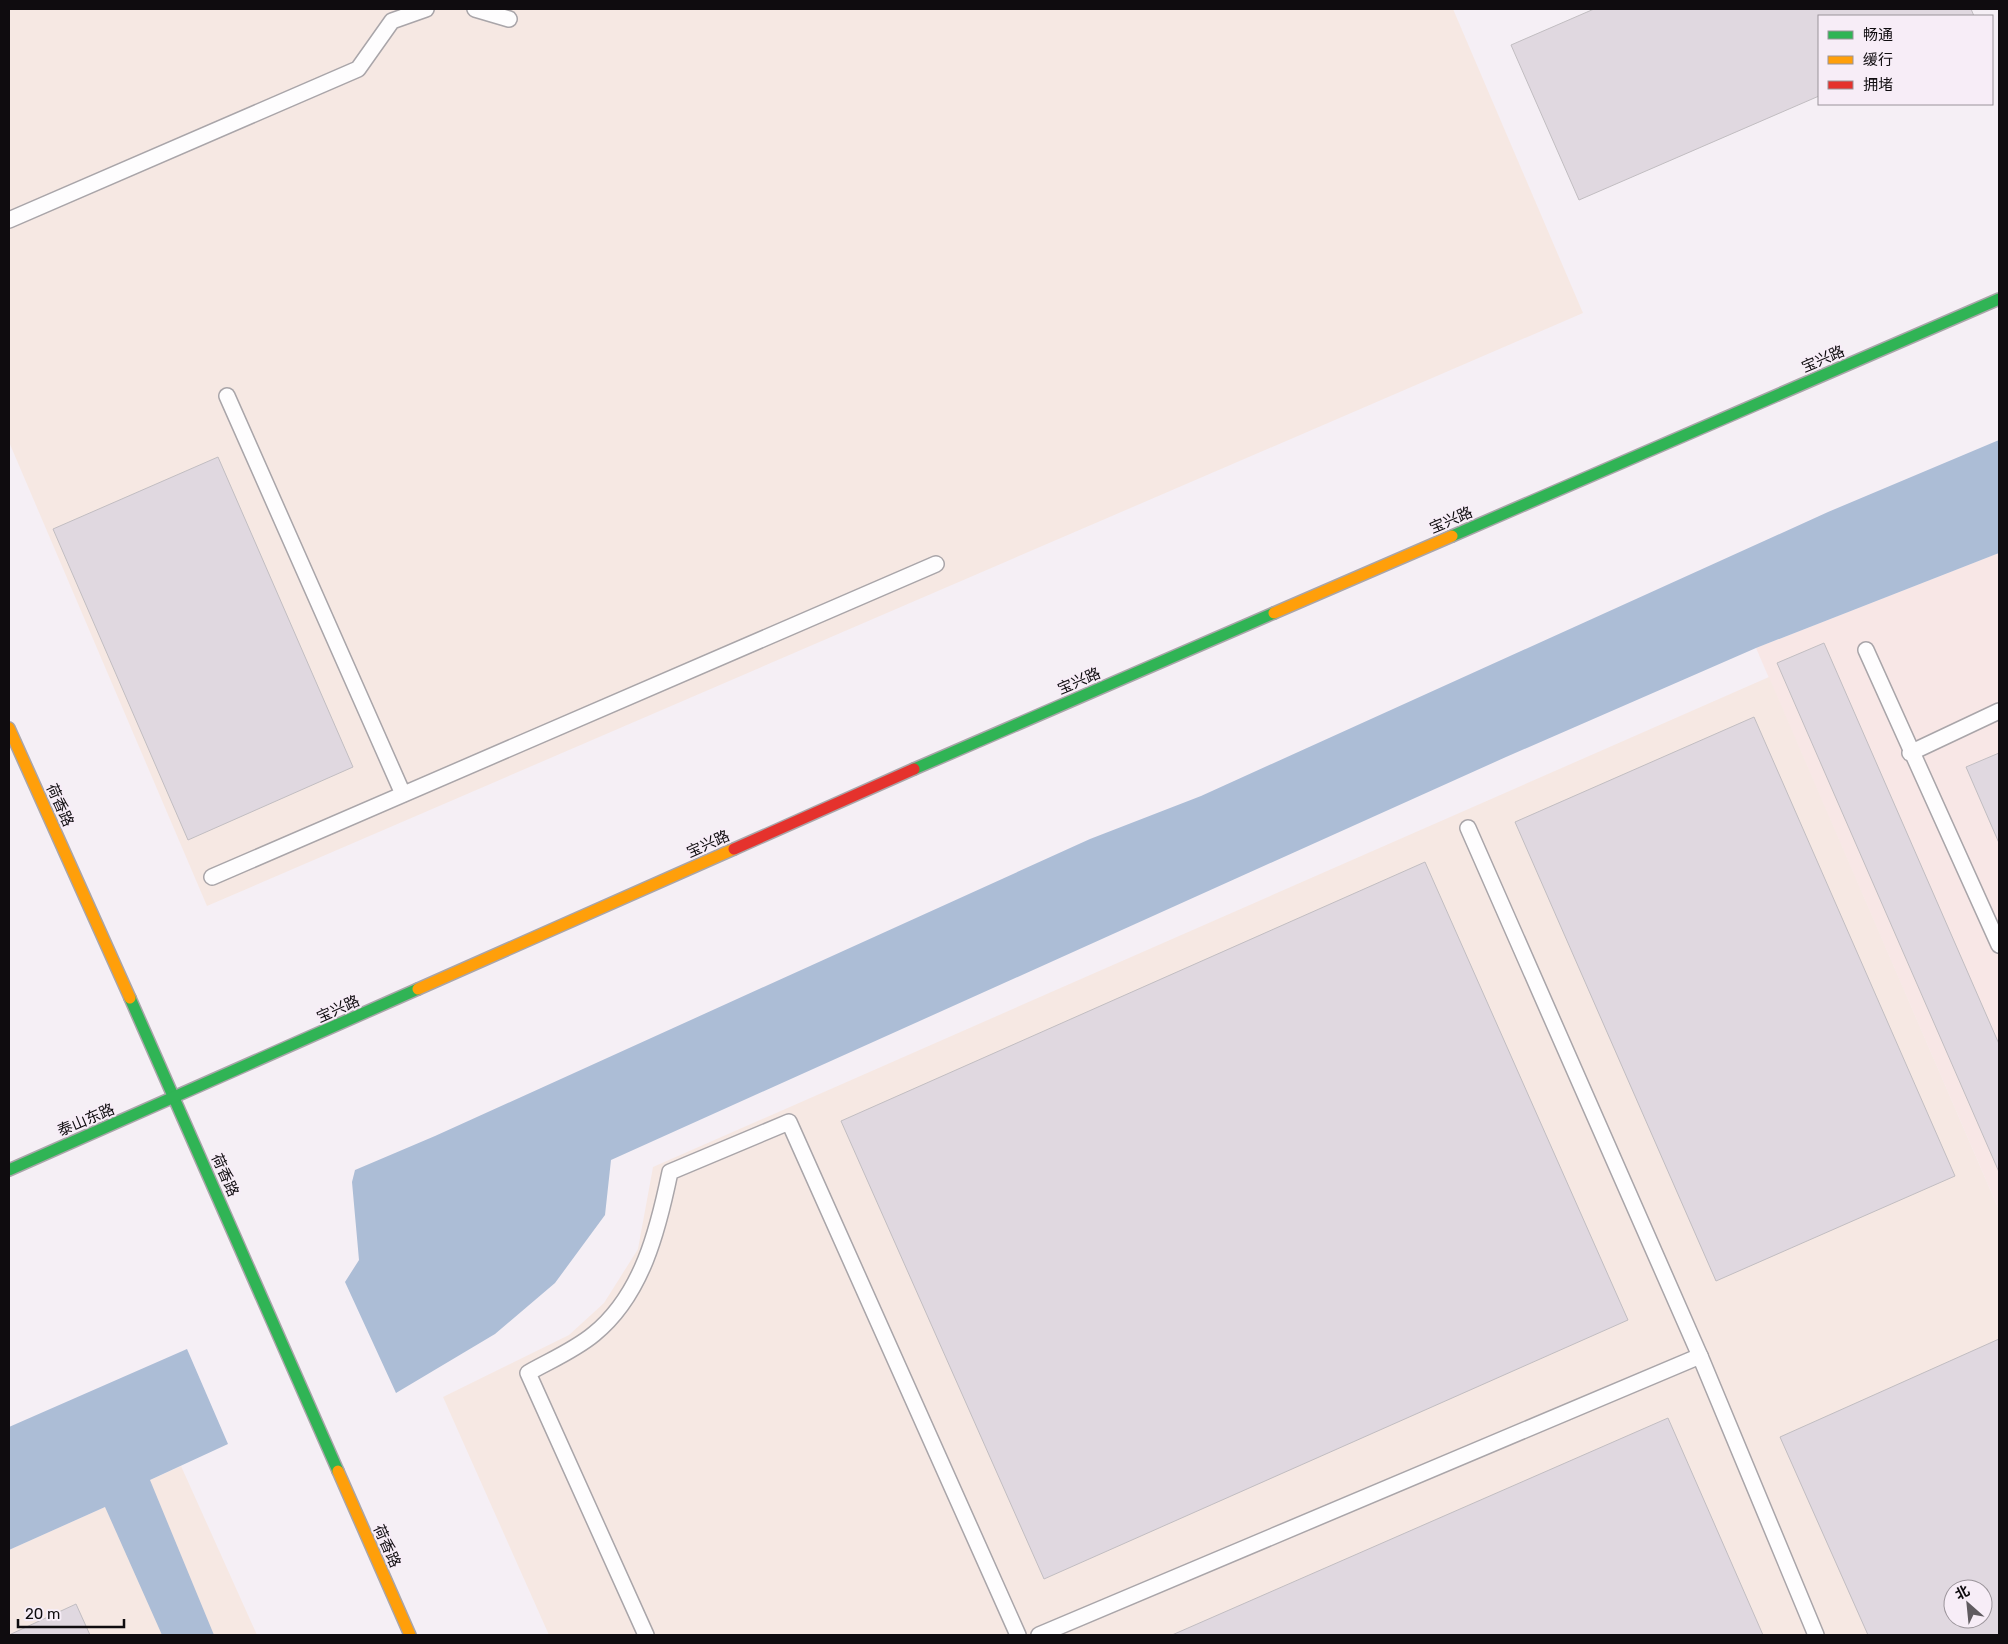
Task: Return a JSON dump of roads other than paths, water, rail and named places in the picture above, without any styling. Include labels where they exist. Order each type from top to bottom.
[{"type":"street","name":"宝兴路","points":[[174,1098],[953,752],[1999,299]]},
{"type":"street","name":"荷香路","points":[[9,728],[410,1635]]},
{"type":"street","name":"泰山东路","points":[[9,1170],[174,1098]]},
{"type":"lane","points":[[9,220],[358,69],[392,21],[426,9]]},
{"type":"lane","points":[[475,9],[508,18]]},
{"type":"lane","points":[[227,396],[404,794]]},
{"type":"lane","points":[[212,876],[936,564]]},
{"type":"lane","points":[[1866,650],[1910,753],[1999,945]]},
{"type":"lane","points":[[1910,753],[1999,711]]},
{"type":"lane","points":[[1468,828],[1700,1356],[1816,1635]]},
{"type":"lane","points":[[646,1635],[528,1373],[594,1335],[621,1306],[646,1259],[659,1225],[670,1172],[789,1122],[1018,1635]]},
{"type":"lane","points":[[1039,1635],[1700,1356]]},
{"type":"water","points":[[1999,440],[1999,553],[1756,648],[1506,757],[611,1160],[605,1215],[555,1283],[495,1334],[396,1393],[345,1282],[359,1260],[352,1182],[355,1170],[435,1136],[1090,839],[1201,796],[1828,512]]},
{"type":"water","points":[[187,1349],[228,1444],[150,1480],[214,1635],[162,1635],[105,1507],[9,1550],[9,1427]]}]
